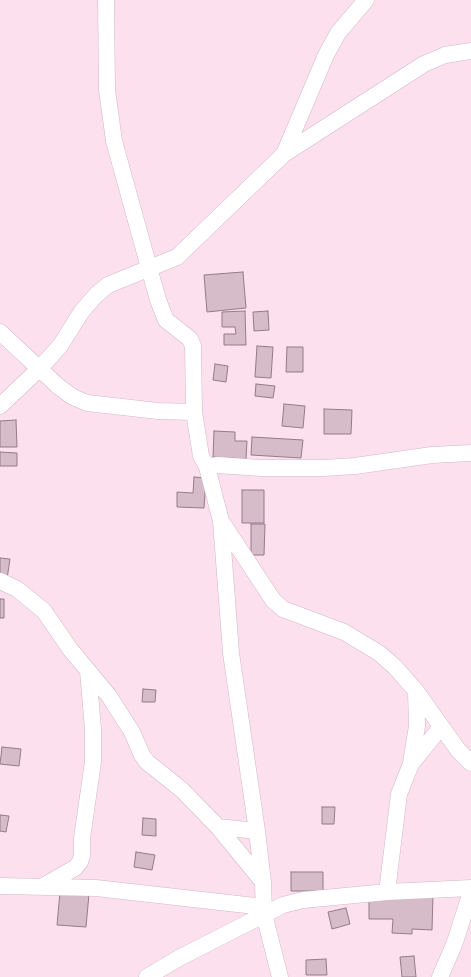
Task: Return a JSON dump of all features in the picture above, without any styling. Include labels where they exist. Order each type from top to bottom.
[{"type":"street","points":[[106,0],[107,90],[112,130],[148,270],[166,320],[190,339],[192,346],[194,412],[202,456],[207,467],[221,521],[231,653],[257,830],[263,882],[264,910],[280,977]]},
{"type":"street","points":[[284,154],[329,50],[338,33],[366,0]]},
{"type":"street","points":[[0,406],[39,369],[60,346],[82,312],[96,295],[108,285],[177,257],[284,154],[424,64],[445,55],[471,51]]},
{"type":"street","points":[[0,332],[58,387],[73,397],[87,403],[158,411],[194,412]]},
{"type":"street","points":[[207,467],[217,465],[261,468],[324,468],[355,466],[432,455],[471,453]]},
{"type":"street","points":[[221,521],[273,600],[283,609],[344,632],[363,642],[395,667],[416,691],[441,727],[471,763]]},
{"type":"street","points":[[0,581],[17,589],[44,611],[70,649],[122,716],[147,762],[182,790],[218,827],[263,882]]},
{"type":"street","points":[[41,887],[76,868],[82,855],[82,838],[93,762],[93,729],[88,671]]},
{"type":"street","points":[[387,892],[399,794],[411,764],[417,726],[416,691]]},
{"type":"street","points":[[411,764],[441,727]]},
{"type":"street","points":[[218,827],[257,830]]},
{"type":"street","points":[[0,886],[96,888],[264,910]]},
{"type":"street","points":[[147,977],[264,910],[303,900],[387,892],[471,888]]},
{"type":"street","points":[[440,977],[454,945],[471,892]]},
{"type":"building","points":[[243,272],[246,308],[207,312],[204,275]]},
{"type":"building","points":[[245,311],[246,345],[224,345],[224,334],[236,334],[235,327],[222,327],[222,312]]},
{"type":"building","points":[[268,311],[269,330],[254,331],[253,312]]},
{"type":"building","points":[[257,346],[273,347],[271,378],[255,377]]},
{"type":"building","points":[[287,347],[303,347],[303,372],[286,372]]},
{"type":"building","points":[[215,364],[228,366],[226,382],[213,380]]},
{"type":"building","points":[[256,384],[275,386],[273,398],[255,396]]},
{"type":"building","points":[[284,404],[305,406],[303,428],[282,426]]},
{"type":"building","points":[[324,409],[352,410],[351,434],[324,434]]},
{"type":"building","points":[[16,420],[17,447],[0,447],[0,421]]},
{"type":"building","points":[[214,431],[235,432],[235,441],[247,441],[246,459],[213,457]]},
{"type":"building","points":[[252,437],[303,440],[301,458],[251,455]]},
{"type":"building","points":[[0,452],[17,453],[17,466],[0,466]]},
{"type":"building","points":[[194,477],[206,478],[204,508],[177,507],[177,492],[193,493]]},
{"type":"building","points":[[242,490],[264,490],[264,523],[242,523]]},
{"type":"building","points":[[251,524],[265,524],[264,555],[251,555]]},
{"type":"building","points":[[0,558],[10,559],[7,579],[0,578]]},
{"type":"building","points":[[0,599],[4,599],[4,618],[0,618]]},
{"type":"building","points":[[143,689],[156,690],[155,702],[142,702]]},
{"type":"building","points":[[2,747],[21,749],[19,766],[0,764]]},
{"type":"building","points":[[322,807],[335,807],[334,824],[322,824]]},
{"type":"building","points":[[0,815],[9,816],[6,832],[0,831]]},
{"type":"building","points":[[143,818],[156,819],[156,836],[142,835]]},
{"type":"building","points":[[136,852],[155,855],[152,870],[134,867]]},
{"type":"building","points":[[291,872],[323,872],[323,891],[291,891]]},
{"type":"building","points":[[60,892],[89,894],[86,927],[57,925]]},
{"type":"building","points":[[369,894],[433,895],[432,930],[412,929],[412,934],[392,933],[393,919],[369,919]]},
{"type":"building","points":[[346,908],[350,924],[332,929],[328,912]]},
{"type":"building","points":[[414,956],[416,977],[402,977],[400,957]]},
{"type":"building","points":[[326,959],[327,975],[306,975],[306,960]]}]
